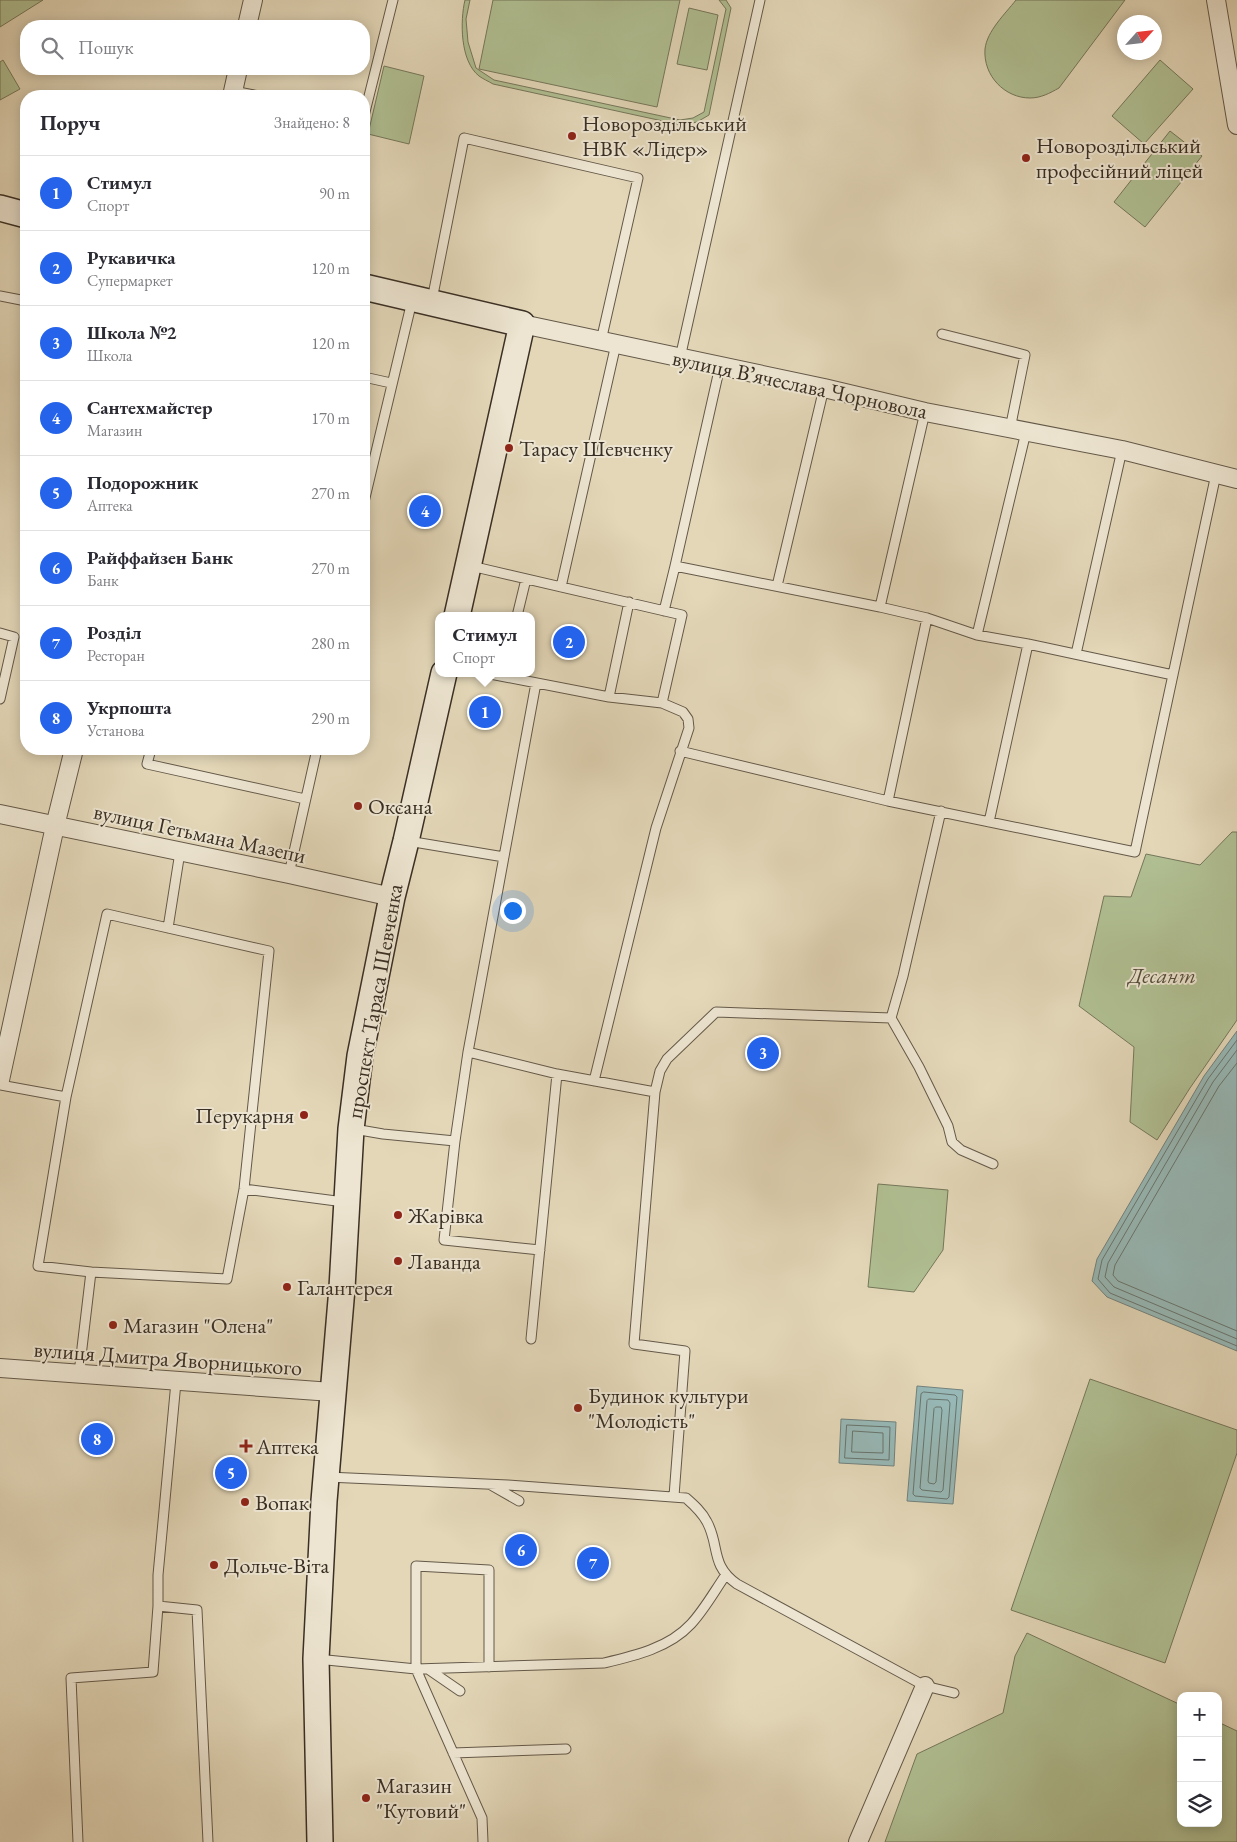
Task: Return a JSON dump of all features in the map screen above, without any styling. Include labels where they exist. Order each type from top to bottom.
[{"type":"street","points":[[249,20],[254,0]]},
{"type":"street","points":[[1216,0],[1237,125]]},
{"type":"street","points":[[233,90],[236,75]]},
{"type":"street","points":[[0,208],[20,213]]},
{"type":"street","name":"вулиця Вʼячеслава Чорновола","points":[[370,288],[522,324],[824,388],[925,412],[1122,450],[1237,480]]},
{"type":"street","points":[[458,612],[522,324]]},
{"type":"street","name":"проспект Тараса Шевченка","points":[[320,1842],[316,1659],[324,1501],[351,1129],[360,1056],[392,897],[443,677]]},
{"type":"street","points":[[0,1080],[55,826],[73,755]]},
{"type":"street","name":"вулиця Гетьмана Мазепи","points":[[0,814],[392,897]]},
{"type":"street","name":"вулиця Дмитра Яворницького","points":[[0,1368],[332,1392]]},
{"type":"street","points":[[858,1842],[925,1686]]},
{"type":"lane","points":[[370,92],[393,0]]},
{"type":"lane","points":[[680,358],[760,0]]},
{"type":"lane","points":[[370,476],[391,383],[422,301],[464,138],[638,178],[562,587]]},
{"type":"lane","points":[[0,296],[20,300]]},
{"type":"lane","points":[[942,334],[1025,355],[1018,430],[977,634]]},
{"type":"lane","points":[[664,610],[720,366]]},
{"type":"lane","points":[[370,378],[391,383]]},
{"type":"lane","points":[[777,586],[824,388]]},
{"type":"lane","points":[[880,607],[925,412]]},
{"type":"lane","points":[[1076,654],[1122,450]]},
{"type":"lane","points":[[680,751],[888,801],[1135,852],[1216,474]]},
{"type":"lane","points":[[468,565],[682,615],[662,703]]},
{"type":"lane","points":[[675,566],[880,607],[927,618],[977,634],[1173,676]]},
{"type":"lane","points":[[518,612],[526,579]]},
{"type":"lane","points":[[609,697],[629,602]]},
{"type":"lane","points":[[888,801],[927,618]]},
{"type":"lane","points":[[0,633],[14,637],[0,699]]},
{"type":"lane","points":[[989,822],[1028,644]]},
{"type":"lane","points":[[514,677],[609,697],[662,703],[682,712],[688,718],[689,728],[656,828],[594,1081]]},
{"type":"lane","points":[[536,683],[468,1052],[444,1240],[540,1250]]},
{"type":"lane","points":[[149,755],[147,764],[305,799]]},
{"type":"lane","points":[[289,874],[316,755]]},
{"type":"lane","points":[[941,811],[903,980],[891,1018],[919,1067],[948,1126],[952,1142],[961,1150],[993,1164]]},
{"type":"lane","points":[[406,840],[504,857]]},
{"type":"lane","points":[[168,928],[180,852]]},
{"type":"lane","points":[[107,914],[269,951],[244,1190],[227,1279],[91,1272],[38,1266],[66,1097],[107,914]]},
{"type":"lane","points":[[674,1496],[685,1351],[634,1344],[655,1092],[660,1071],[667,1059],[714,1013],[891,1018]]},
{"type":"lane","points":[[468,1052],[557,1074],[655,1092]]},
{"type":"lane","points":[[531,1339],[557,1074]]},
{"type":"lane","points":[[0,1085],[66,1097]]},
{"type":"lane","points":[[351,1129],[455,1142]]},
{"type":"lane","points":[[244,1190],[347,1202]]},
{"type":"lane","points":[[79,1373],[91,1272]]},
{"type":"lane","points":[[78,1842],[71,1678],[153,1672],[158,1606],[158,1575],[176,1382]]},
{"type":"lane","points":[[327,1477],[490,1484],[686,1498],[696,1506],[707,1523],[718,1562],[725,1576],[925,1686],[954,1693]]},
{"type":"lane","points":[[490,1484],[519,1501]]},
{"type":"lane","points":[[483,1842],[482,1818],[416,1669],[416,1566],[489,1570],[489,1667]]},
{"type":"lane","points":[[316,1659],[416,1669],[604,1663],[662,1646],[691,1624],[725,1576]]},
{"type":"lane","points":[[158,1606],[197,1610],[208,1842]]},
{"type":"lane","points":[[428,1669],[460,1691]]},
{"type":"lane","points":[[453,1753],[566,1749]]},
{"type":"green space","points":[[0,0],[43,0],[0,27]]},
{"type":"green space","points":[[465,0],[470,0],[466,19],[468,42],[476,68],[494,80],[680,120],[693,118],[704,112],[726,9],[719,0],[726,0],[731,8],[709,115],[697,122],[681,125],[493,84],[479,76],[468,61],[462,29]]},
{"type":"green space","points":[[493,0],[680,0],[657,107],[479,69]]},
{"type":"green space","points":[[1016,0],[1125,0],[1059,88],[1042,96],[1030,98],[1012,94],[997,84],[985,59],[986,42],[989,36]]},
{"type":"green space","points":[[689,8],[718,15],[707,70],[677,64]]},
{"type":"green space","points":[[3,60],[20,89],[0,100],[0,62]]},
{"type":"green space","points":[[1160,60],[1193,89],[1144,144],[1112,116]]},
{"type":"green space","points":[[384,66],[424,76],[409,144],[370,134],[370,126]]},
{"type":"green space","points":[[1170,131],[1202,156],[1145,227],[1114,202]]},
{"type":"green space","name":"Десант","points":[[1232,832],[1237,832],[1237,1020],[1157,1140],[1130,1122],[1134,1047],[1079,1006],[1104,896],[1131,897],[1146,854],[1200,865]]},
{"type":"green space","points":[[878,1184],[948,1190],[943,1250],[914,1292],[868,1287]]},
{"type":"green space","points":[[1090,1379],[1237,1430],[1237,1453],[1165,1663],[1011,1610]]},
{"type":"green space","points":[[1027,1633],[1177,1703],[1177,1827],[1222,1827],[1222,1724],[1237,1731],[1237,1842],[885,1842],[917,1754],[1003,1713],[1015,1656]]},
{"type":"water","points":[[1237,1031],[1237,1351],[1107,1297],[1092,1281],[1097,1259],[1204,1076]]},
{"type":"water","points":[[917,1386],[963,1390],[953,1504],[907,1501]]},
{"type":"water","points":[[841,1419],[896,1422],[894,1466],[839,1463]]},
{"type":"place","name":"Новороздільський НВК «Лідер»","points":[[572,136]]},
{"type":"place","name":"Новороздільський професійний ліцей","points":[[1026,158]]},
{"type":"place","name":"Тарасу Шевченку","points":[[509,448]]},
{"type":"place","name":"Сантехмайстер","points":[[425,511]]},
{"type":"place","name":"Рукавичка","points":[[569,642]]},
{"type":"place","name":"Стимул","points":[[485,712]]},
{"type":"place","name":"Оксана","points":[[358,806]]},
{"type":"place","name":"Школа №2","points":[[763,1053]]},
{"type":"place","name":"Перукарня","points":[[304,1115]]},
{"type":"place","name":"Жарівка","points":[[398,1215]]},
{"type":"place","name":"Лаванда","points":[[398,1261]]},
{"type":"place","name":"Галантерея","points":[[287,1287]]},
{"type":"place","name":"Магазин \"Олена\"","points":[[113,1325]]},
{"type":"place","name":"Будинок культури \"Молодість\"","points":[[578,1408]]},
{"type":"place","name":"Укрпошта","points":[[97,1439]]},
{"type":"place","name":"Аптека","points":[[246,1446]]},
{"type":"place","name":"Подорожник","points":[[231,1473]]},
{"type":"place","name":"Вопак","points":[[245,1502]]},
{"type":"place","name":"Райффайзен Банк","points":[[521,1550]]},
{"type":"place","name":"Розділ","points":[[593,1563]]},
{"type":"place","name":"Дольче-Віта","points":[[214,1565]]},
{"type":"place","name":"Магазин \"Кутовий\"","points":[[366,1798]]}]
